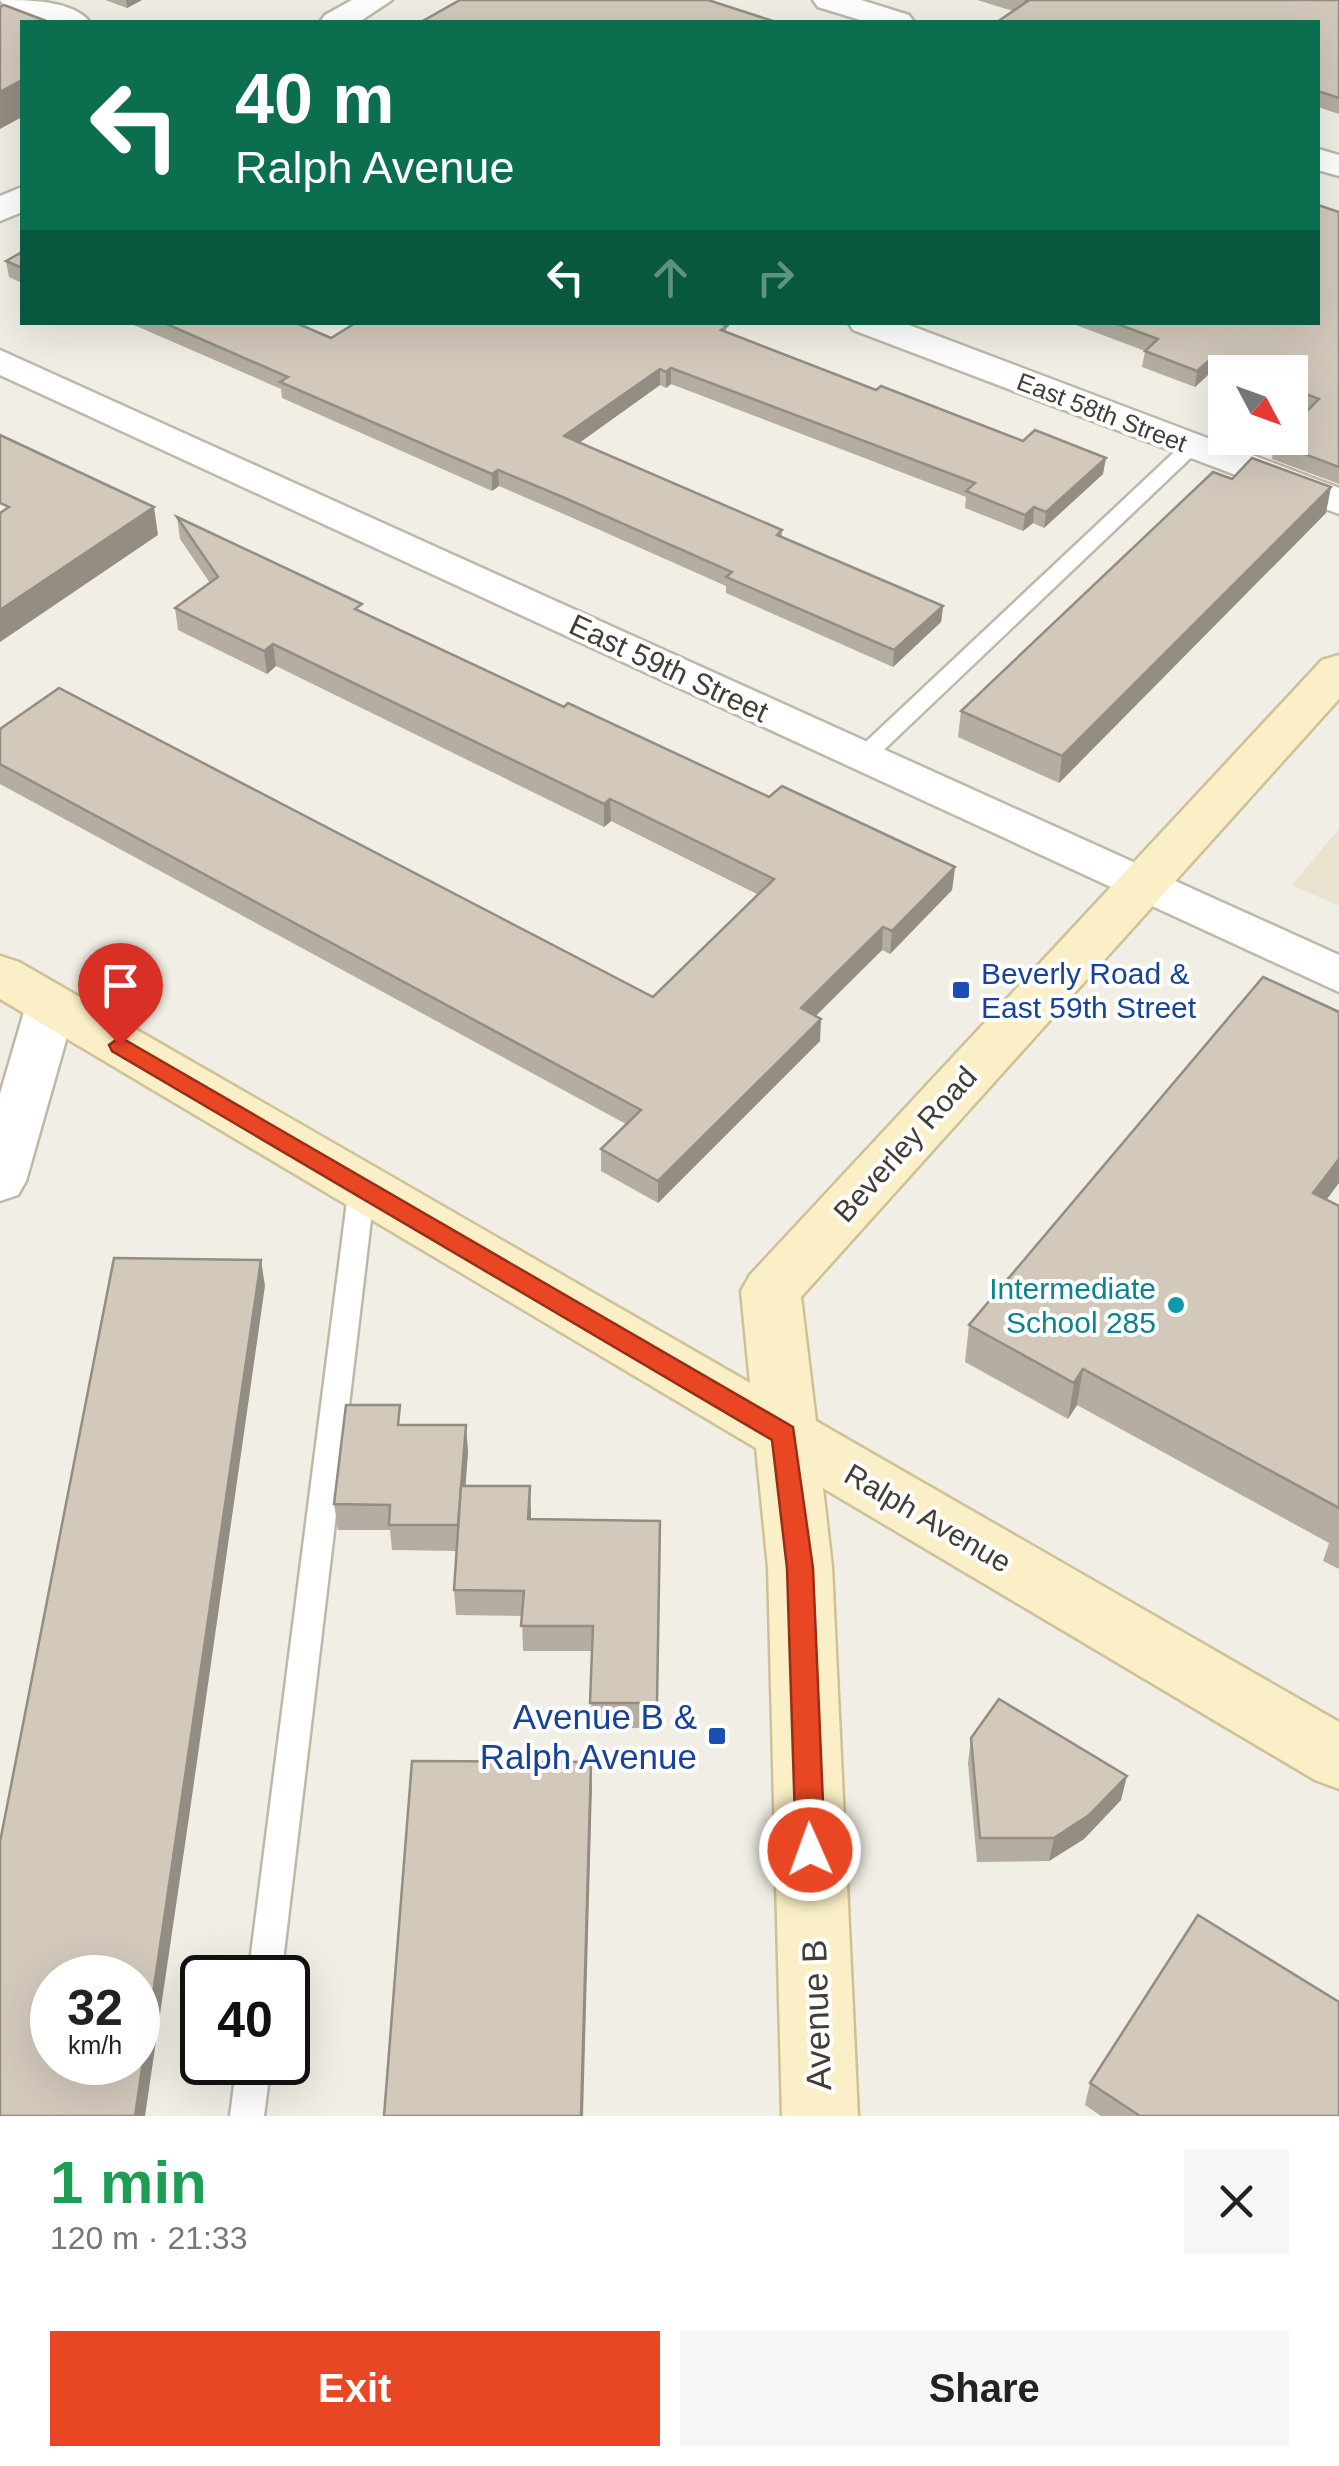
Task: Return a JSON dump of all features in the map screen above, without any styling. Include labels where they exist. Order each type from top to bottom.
[{"type":"street","points":[[15,0],[69,20]]},
{"type":"street","points":[[340,20],[376,0]]},
{"type":"street","points":[[829,0],[892,20]]},
{"type":"street","name":"East 58th Street","points":[[874,325],[1339,502]]},
{"type":"street","name":"East 59th Street","points":[[0,361],[1339,975]]},
{"type":"street","name":"Beverley Road","points":[[784,1434],[771,1291],[1339,670]]},
{"type":"street","name":"Ralph Avenue","points":[[0,974],[1339,1758]]},
{"type":"street","points":[[3,1157],[52,1005]]},
{"type":"street","name":"Avenue B","points":[[784,1434],[800,1568],[820,2116]]},
{"type":"lane","points":[[864,757],[1192,446]]},
{"type":"lane","points":[[267,1955],[362,1186]]},
{"type":"lane","points":[[247,2116],[251,2085]]},
{"type":"shaded area","points":[[1339,829],[1339,906],[1292,885]]},
{"type":"building","points":[[460,0],[708,0],[770,20],[425,20]]},
{"type":"building","points":[[1025,0],[1339,0],[1339,98],[1320,92],[1320,20],[1000,20],[1028,1]]},
{"type":"building","points":[[4,5],[44,20],[20,20],[20,81],[0,92],[0,7]]},
{"type":"building","points":[[1320,206],[1339,212],[1339,467],[1307,455],[1308,410],[1319,399],[1308,395],[1308,355],[1208,355],[1208,361],[1197,371],[1145,351],[1158,339],[1120,325],[1320,325]]},
{"type":"building","points":[[20,253],[20,267],[6,261]]},
{"type":"building","points":[[169,325],[301,325],[331,338],[352,325],[725,325],[721,330],[876,390],[881,386],[1023,441],[1035,430],[1106,458],[1046,512],[1034,507],[1025,515],[966,491],[975,483],[671,368],[666,372],[660,369],[564,436],[782,530],[777,535],[943,606],[894,650],[726,577],[732,572],[565,498],[498,470],[492,474],[280,382],[288,377]]},
{"type":"building","points":[[0,435],[154,507],[0,610],[0,513],[9,507],[0,503]]},
{"type":"building","points":[[1252,458],[1331,487],[1062,756],[961,711],[1213,472],[1232,479]]},
{"type":"building","points":[[177,517],[362,604],[355,609],[564,707],[568,703],[769,797],[782,786],[955,867],[892,931],[883,927],[801,1008],[821,1019],[658,1181],[601,1149],[641,1110],[0,764],[0,729],[59,688],[653,997],[774,879],[610,799],[604,804],[273,644],[264,651],[175,608],[218,577]]},
{"type":"building","name":"Intermediate School 285","points":[[1263,977],[1339,1012],[1339,1159],[1313,1193],[1339,1206],[1339,1508],[1083,1369],[1074,1383],[969,1325]]},
{"type":"building","points":[[114,1258],[261,1260],[159,1955],[30,1955],[30,2085],[140,2085],[135,2116],[0,2116],[0,1842]]},
{"type":"building","points":[[346,1405],[400,1405],[398,1425],[466,1425],[458,1525],[389,1525],[390,1505],[334,1504]]},
{"type":"building","points":[[461,1486],[530,1486],[528,1519],[660,1521],[657,1703],[590,1703],[593,1626],[521,1626],[524,1591],[454,1590]]},
{"type":"building","points":[[999,1699],[1127,1776],[1089,1815],[1054,1838],[980,1838],[971,1738]]},
{"type":"building","points":[[412,1761],[591,1762],[581,2116],[384,2116]]},
{"type":"building","points":[[1198,1915],[1339,2002],[1339,2116],[1140,2116],[1090,2083]]},
{"type":"place","name":"Beverly Road & East 59th Street","points":[[961,990]]},
{"type":"place","name":"Intermediate School 285","points":[[1176,1305]]},
{"type":"place","name":"Avenue B & Ralph Avenue","points":[[717,1736]]},
{"type":"route","points":[[120,1045],[784,1434],[800,1568],[810,1850]]}]
